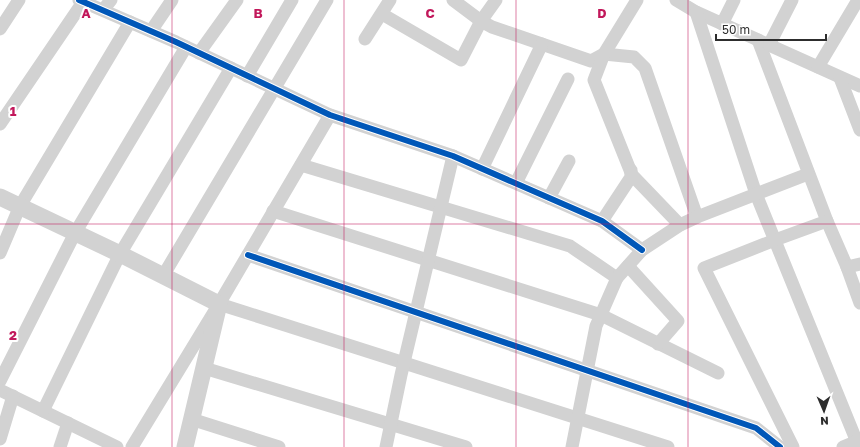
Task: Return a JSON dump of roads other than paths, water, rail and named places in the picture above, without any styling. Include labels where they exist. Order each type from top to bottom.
[{"type":"street","points":[[0,29],[19,0]]},
{"type":"street","points":[[151,31],[172,0]]},
{"type":"street","points":[[199,53],[237,0]]},
{"type":"street","points":[[247,76],[292,0]]},
{"type":"street","points":[[163,276],[327,0]]},
{"type":"street","points":[[365,39],[390,0]]},
{"type":"street","points":[[454,0],[481,21],[492,27],[592,61],[604,54],[634,57],[645,68],[697,217]]},
{"type":"street","points":[[382,14],[461,60],[481,21],[496,0]]},
{"type":"street","points":[[637,0],[604,54],[594,80],[632,175],[680,225]]},
{"type":"street","points":[[722,24],[734,0]]},
{"type":"street","points":[[764,42],[792,0]]},
{"type":"street","points":[[818,67],[858,0]]},
{"type":"street","points":[[0,124],[81,1],[107,5],[130,22],[330,115],[453,156],[602,221],[642,250]]},
{"type":"street","points":[[680,1],[696,12],[860,86]]},
{"type":"street","points":[[696,12],[756,194],[858,443],[844,447]]},
{"type":"street","points":[[0,253],[20,206],[130,22]]},
{"type":"street","points":[[764,42],[808,174],[847,267],[860,303]]},
{"type":"street","points":[[482,169],[542,44]]},
{"type":"street","points":[[0,381],[75,233],[186,47]]},
{"type":"street","points":[[43,411],[120,254],[231,68]]},
{"type":"street","points":[[840,78],[860,130]]},
{"type":"street","points":[[516,183],[568,80]]},
{"type":"street","points":[[132,447],[219,304],[330,115]]},
{"type":"street","points":[[386,447],[404,363],[453,156]]},
{"type":"street","points":[[549,198],[569,161]]},
{"type":"street","points":[[301,165],[570,246],[617,278]]},
{"type":"street","points":[[602,221],[631,177],[631,170]]},
{"type":"street","points":[[572,447],[596,326],[617,278],[642,250],[680,225],[808,174]]},
{"type":"street","points":[[0,197],[120,254],[219,304],[668,447]]},
{"type":"street","points":[[273,211],[601,315],[718,373]]},
{"type":"street","points":[[793,447],[704,268],[827,221]]},
{"type":"street","points":[[248,255],[756,428],[780,447]]},
{"type":"street","points":[[847,267],[860,264]]},
{"type":"street","points":[[628,266],[678,321],[658,344]]},
{"type":"street","points":[[185,447],[219,304]]},
{"type":"street","points":[[204,368],[466,447]]},
{"type":"street","points":[[0,390],[117,447]]},
{"type":"street","points":[[0,439],[13,396]]},
{"type":"street","points":[[191,419],[279,447]]},
{"type":"street","points":[[60,447],[68,423]]}]
